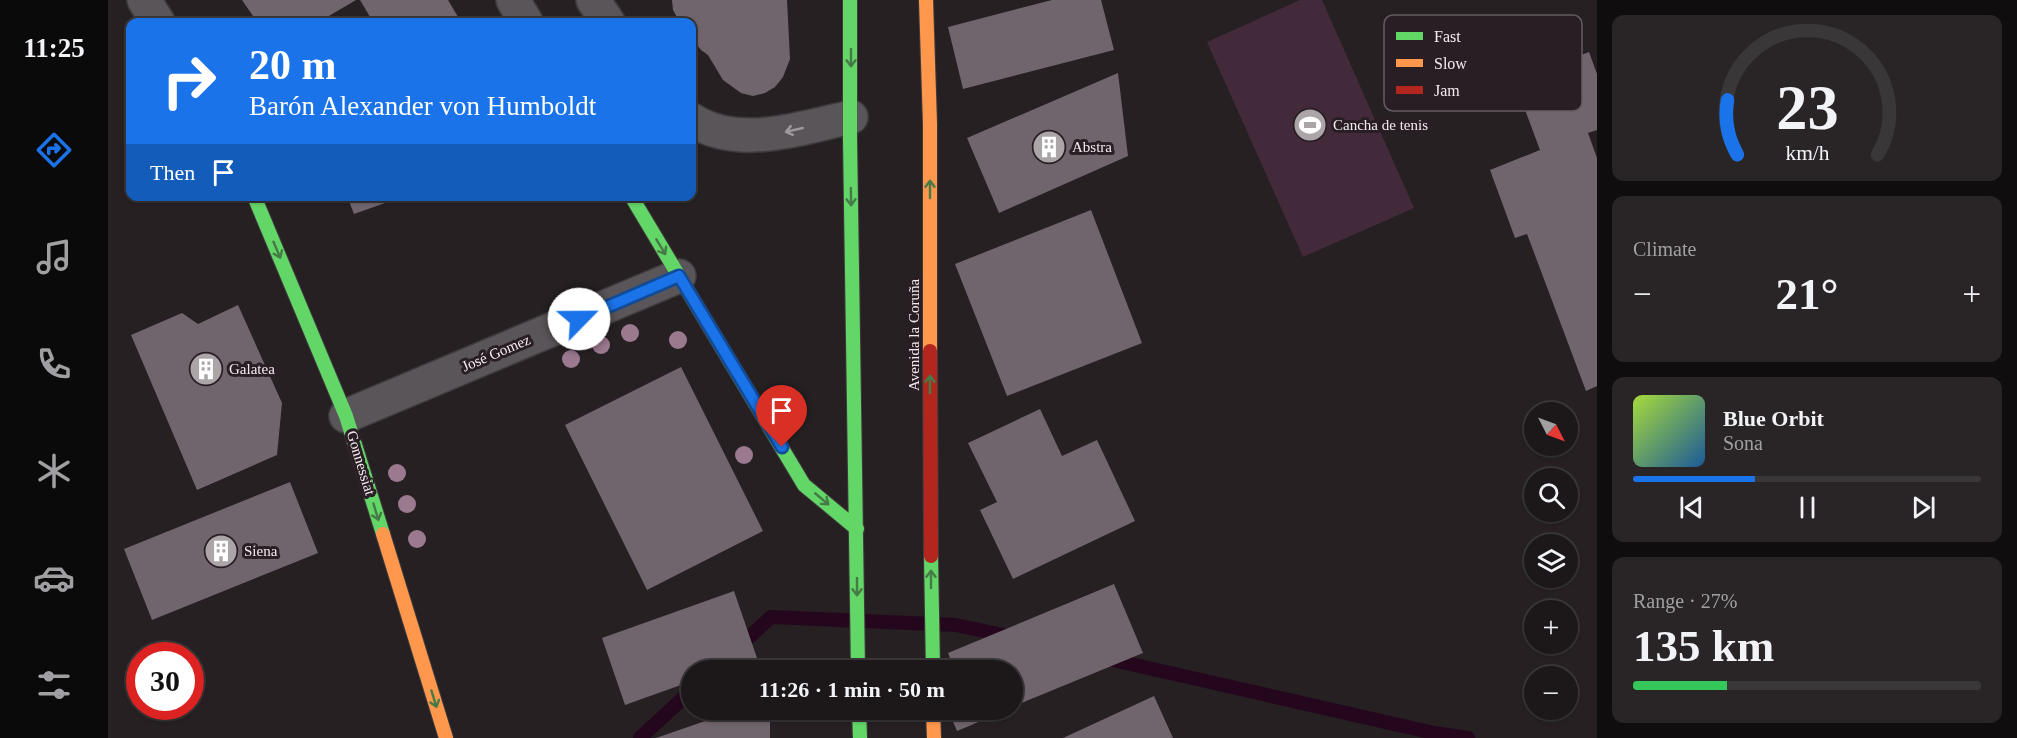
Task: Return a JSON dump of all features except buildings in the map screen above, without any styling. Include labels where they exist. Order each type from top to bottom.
[{"type":"street","points":[[144,0],[155,18]]},
{"type":"street","points":[[513,0],[524,18]]},
{"type":"street","points":[[593,0],[605,18]]},
{"type":"street","points":[[850,0],[858,660]]},
{"type":"street","name":"Avenida la Coruña","points":[[926,0],[930,124],[933,660]]},
{"type":"street","points":[[696,123],[702,127],[736,134],[772,135],[851,117]]},
{"type":"street","name":"Gonnessiat","points":[[256,201],[346,416],[446,738]]},
{"type":"street","points":[[634,201],[804,484],[857,529]]},
{"type":"street","name":"José Gomez","points":[[346,416],[679,276]]},
{"type":"street","points":[[859,720],[860,738]]},
{"type":"street","points":[[933,720],[934,738]]},
{"type":"shaded area","name":"Cancha de tenis","points":[[1300,0],[1322,0],[1414,208],[1303,257],[1207,42]]},
{"type":"waterway","points":[[724,660],[771,617],[956,625],[1012,637]]},
{"type":"waterway","points":[[1104,658],[1434,733],[1468,738]]},
{"type":"waterway","points":[[640,738],[681,700]]},
{"type":"traffic: fast","points":[[850,0],[858,660]]},
{"type":"traffic: fast","points":[[256,201],[346,416],[383,534]]},
{"type":"traffic: fast","points":[[634,201],[804,485],[857,529]]},
{"type":"traffic: fast","points":[[931,556],[933,660]]},
{"type":"traffic: fast","points":[[859,720],[860,738]]},
{"type":"traffic: slow","points":[[926,0],[930,124],[930,351]]},
{"type":"traffic: slow","points":[[383,534],[446,738]]},
{"type":"traffic: slow","points":[[933,720],[934,738]]},
{"type":"traffic: jam","points":[[930,351],[931,556]]},
{"type":"place","name":"Cancha de tenis","points":[[1310,125]]},
{"type":"place","name":"Abstra","points":[[1049,147]]},
{"type":"place","name":"Galatea","points":[[206,369]]},
{"type":"place","name":"Siena","points":[[221,551]]},
{"type":"route","points":[[579,319],[679,276],[782,447]]}]
